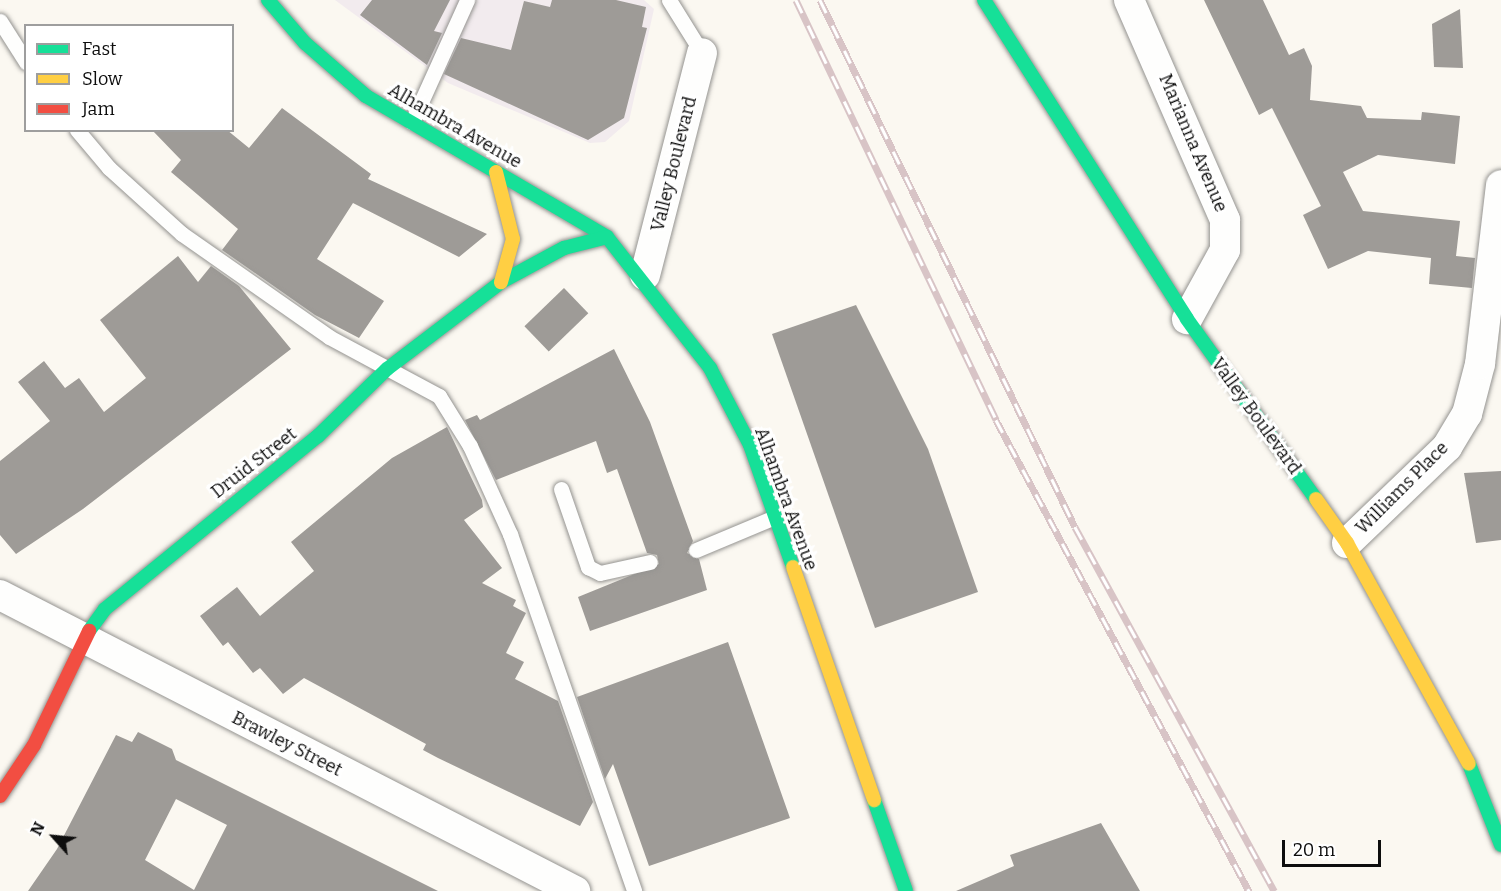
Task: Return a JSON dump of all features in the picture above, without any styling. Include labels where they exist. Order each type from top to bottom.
[{"type":"main road","name":"Alhambra Avenue","points":[[268,0],[305,43],[366,96],[607,237],[645,275],[710,368],[750,445],[906,891]]},
{"type":"main road","name":"Valley Boulevard","points":[[984,0],[1187,319],[1347,543],[1432,690],[1481,788],[1501,845]]},
{"type":"main road","points":[[496,172],[513,239],[501,282]]},
{"type":"main road","name":"Druid Street","points":[[0,796],[34,745],[82,640],[146,572],[318,436],[387,369],[501,282],[564,248],[607,237]]},
{"type":"street","name":"Marianna Avenue","points":[[1129,0],[1225,220],[1224,250],[1187,319]]},
{"type":"street","name":"Valley Boulevard","points":[[645,275],[702,52]]},
{"type":"street","name":"Williams Place","points":[[1347,543],[1447,447],[1467,414],[1480,364],[1501,185]]},
{"type":"street","name":"Brawley Street","points":[[0,595],[82,640],[575,891]]},
{"type":"lane","points":[[412,122],[467,0]]},
{"type":"lane","points":[[669,0],[702,52]]},
{"type":"lane","points":[[0,21],[24,59]]},
{"type":"lane","points":[[79,132],[109,168],[182,234],[329,338],[439,396],[470,446],[510,534],[634,891]]},
{"type":"lane","points":[[561,489],[588,567],[600,573],[650,562]]},
{"type":"lane","points":[[696,550],[775,517]]},
{"type":"shaded area","points":[[335,0],[644,0],[654,9],[629,121],[605,142],[590,143],[448,83]]},
{"type":"building","points":[[372,0],[450,0],[434,31],[442,33],[427,65],[360,15]]},
{"type":"building","points":[[552,0],[616,0],[646,7],[642,27],[647,28],[624,118],[588,140],[444,74],[461,38],[511,50],[524,1],[550,7]]},
{"type":"building","points":[[1204,0],[1263,0],[1289,55],[1304,48],[1312,66],[1310,100],[1361,106],[1367,118],[1421,120],[1422,112],[1460,116],[1455,164],[1378,155],[1343,172],[1363,211],[1460,221],[1456,256],[1475,258],[1472,288],[1429,284],[1431,258],[1368,251],[1328,269],[1303,215],[1321,206],[1272,108],[1259,115]]},
{"type":"building","points":[[1460,9],[1463,68],[1434,67],[1432,24]]},
{"type":"building","points":[[282,108],[371,174],[368,179],[487,234],[459,257],[353,203],[317,259],[384,301],[359,338],[315,315],[222,250],[238,229],[171,172],[181,160],[154,132],[229,132],[249,148]]},
{"type":"building","points":[[178,256],[198,282],[211,266],[239,286],[291,349],[83,509],[16,554],[0,535],[0,461],[50,421],[18,382],[44,361],[65,388],[79,378],[104,412],[146,378],[100,320]]},
{"type":"building","points":[[564,288],[588,313],[549,351],[524,326]]},
{"type":"building","points":[[856,305],[928,449],[978,592],[875,628],[772,334]]},
{"type":"building","points":[[614,349],[650,422],[693,541],[687,553],[699,559],[707,590],[590,631],[578,597],[659,564],[657,555],[647,553],[617,469],[607,473],[596,441],[496,480],[465,420],[477,415],[480,420]]},
{"type":"building","points":[[447,427],[482,500],[483,507],[464,520],[502,568],[482,583],[516,600],[513,606],[526,613],[506,653],[524,662],[515,679],[558,701],[593,802],[580,826],[423,750],[426,744],[304,678],[283,694],[260,668],[253,673],[228,642],[223,646],[200,616],[237,587],[260,616],[314,571],[291,542],[392,458]]},
{"type":"building","points":[[1501,471],[1501,540],[1476,543],[1464,473]]},
{"type":"building","points":[[728,642],[790,818],[649,866],[613,764],[605,779],[577,697]]},
{"type":"building","points":[[138,732],[172,749],[176,760],[438,891],[28,891],[57,849],[116,735],[132,742]],"holes":[[[176,799],[227,825],[194,890],[145,860]]]},
{"type":"building","points":[[1101,823],[1140,891],[956,891],[1014,866],[1010,855]]},
{"type":"railway","points":[[796,0],[996,420],[1249,891]]},
{"type":"railway","points":[[820,0],[1075,527],[1274,891]]},
{"type":"traffic: fast","points":[[268,0],[305,43],[366,96],[607,237],[710,368],[750,445],[793,567]]},
{"type":"traffic: fast","points":[[984,0],[1187,319],[1316,499]]},
{"type":"traffic: fast","points":[[89,631],[105,609],[318,436],[387,369],[501,282],[564,248],[607,237]]},
{"type":"traffic: fast","points":[[1469,764],[1501,845]]},
{"type":"traffic: fast","points":[[874,800],[906,891]]},
{"type":"traffic: slow","points":[[496,172],[513,239],[501,282]]},
{"type":"traffic: slow","points":[[1316,499],[1347,543],[1469,764]]},
{"type":"traffic: slow","points":[[793,567],[874,800]]},
{"type":"traffic: jam","points":[[0,796],[34,745],[89,631]]}]
